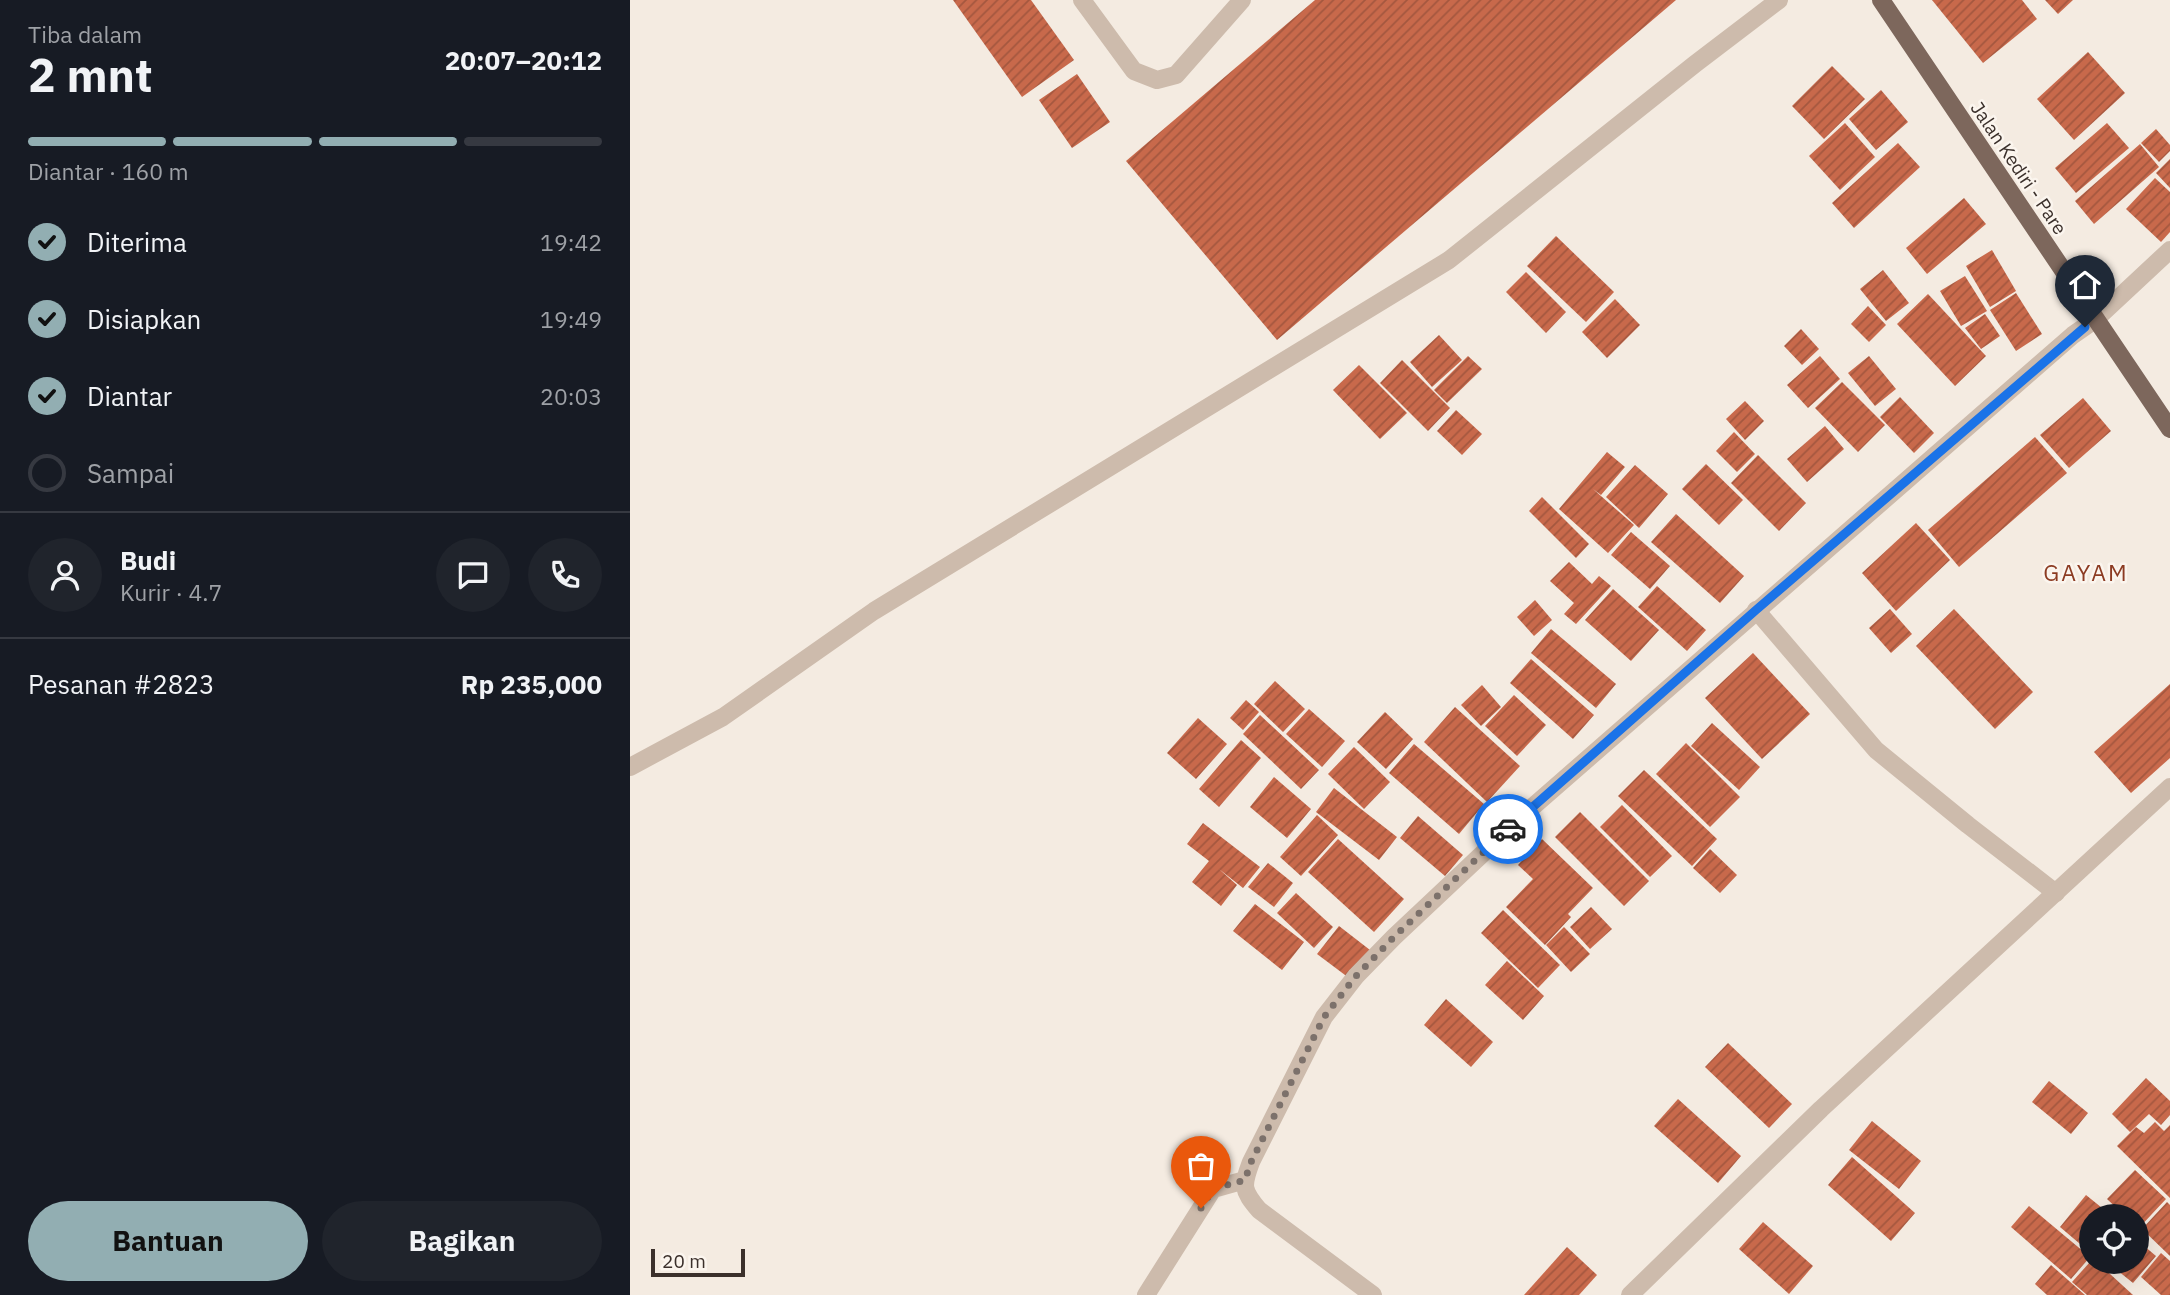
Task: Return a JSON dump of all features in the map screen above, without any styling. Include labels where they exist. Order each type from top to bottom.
[{"type":"main road","name":"Jalan Kediri - Pare","points":[[1881,0],[2170,429]]},
{"type":"street","points":[[1082,0],[1134,71],[1157,80],[1176,75],[1242,0]]},
{"type":"street","points":[[630,767],[723,717],[874,611],[1448,260],[1779,0]]},
{"type":"street","points":[[1373,1295],[1259,1210],[1247,1196],[1245,1180],[1251,1162],[1324,1017],[1356,976],[1394,937],[1529,810],[2073,335],[2096,319],[2170,250]]},
{"type":"street","points":[[1756,610],[1876,750],[2056,893]]},
{"type":"street","points":[[1630,1295],[1821,1109],[2170,787]]},
{"type":"street","points":[[1146,1295],[1213,1189],[1245,1180]]},
{"type":"building","points":[[953,0],[1031,0],[1074,60],[1022,97]]},
{"type":"building","points":[[1315,0],[1676,0],[1277,340],[1126,161]]},
{"type":"building","points":[[1932,0],[2022,0],[2037,19],[1983,63]]},
{"type":"building","points":[[2045,0],[2073,0],[2058,14]]},
{"type":"building","points":[[2088,52],[2125,93],[2074,140],[2037,99]]},
{"type":"building","points":[[1832,66],[1865,99],[1824,139],[1792,106]]},
{"type":"building","points":[[1077,74],[1110,122],[1072,148],[1039,100]]},
{"type":"building","points":[[1881,90],[1908,122],[1876,150],[1849,119]]},
{"type":"building","points":[[1845,123],[1875,157],[1840,190],[1809,156]]},
{"type":"building","points":[[2107,123],[2129,148],[2076,193],[2055,168]]},
{"type":"building","points":[[2156,129],[2170,145],[2170,151],[2159,162],[2141,143]]},
{"type":"building","points":[[1898,143],[1920,167],[1854,228],[1832,203]]},
{"type":"building","points":[[2140,144],[2159,167],[2094,224],[2075,201]]},
{"type":"building","points":[[2170,159],[2170,188],[2156,173]]},
{"type":"building","points":[[2155,178],[2170,192],[2170,232],[2161,242],[2126,209]]},
{"type":"building","points":[[1964,198],[1986,224],[1927,274],[1906,248]]},
{"type":"building","points":[[1556,236],[1614,292],[1586,322],[1527,266]]},
{"type":"building","points":[[1992,250],[2016,291],[1990,307],[1966,266]]},
{"type":"building","points":[[1883,270],[1909,303],[1886,321],[1860,289]]},
{"type":"building","points":[[1526,272],[1566,312],[1546,333],[1506,292]]},
{"type":"building","points":[[1965,276],[1987,311],[1961,326],[1940,291]]},
{"type":"building","points":[[2016,293],[2042,334],[2016,351],[1990,310]]},
{"type":"building","points":[[1928,294],[1986,356],[1955,386],[1897,324]]},
{"type":"building","points":[[1615,299],[1640,325],[1607,358],[1582,332]]},
{"type":"building","points":[[1868,306],[1886,325],[1869,342],[1851,324]]},
{"type":"building","points":[[1985,314],[2000,336],[1981,349],[1965,328]]},
{"type":"building","points":[[1801,329],[1819,349],[1802,365],[1784,346]]},
{"type":"building","points":[[1439,335],[1462,360],[1432,387],[1410,362]]},
{"type":"building","points":[[1468,356],[1482,369],[1447,403],[1434,390]]},
{"type":"building","points":[[1820,356],[1840,379],[1808,408],[1787,385]]},
{"type":"building","points":[[1869,356],[1896,389],[1875,406],[1848,373]]},
{"type":"building","points":[[1402,360],[1450,408],[1428,431],[1380,383]]},
{"type":"building","points":[[1359,365],[1407,413],[1380,439],[1333,390]]},
{"type":"building","points":[[1842,382],[1885,425],[1858,452],[1815,408]]},
{"type":"building","points":[[1900,397],[1934,433],[1914,453],[1880,417]]},
{"type":"building","points":[[2083,398],[2111,431],[2069,468],[2040,435]]},
{"type":"building","points":[[1745,401],[1764,421],[1745,440],[1726,419]]},
{"type":"building","points":[[1456,410],[1482,434],[1462,455],[1437,431]]},
{"type":"building","points":[[1825,426],[1844,449],[1807,482],[1787,459]]},
{"type":"building","points":[[1734,432],[1755,454],[1737,472],[1716,451]]},
{"type":"building","points":[[2035,437],[2067,473],[1959,567],[1928,530]]},
{"type":"building","points":[[1607,452],[1625,467],[1601,495],[1593,489],[1634,525],[1608,553],[1559,509]]},
{"type":"building","points":[[1758,455],[1806,503],[1779,531],[1731,483]]},
{"type":"building","points":[[1706,464],[1743,500],[1719,525],[1682,489]]},
{"type":"building","points":[[1635,465],[1668,494],[1639,528],[1606,497]]},
{"type":"building","points":[[1542,497],[1589,544],[1576,558],[1529,511]]},
{"type":"building","points":[[1676,514],[1744,576],[1720,603],[1651,542]]},
{"type":"building","points":[[1916,523],[1950,560],[1896,611],[1862,573]]},
{"type":"building","points":[[1631,532],[1670,566],[1650,589],[1611,555]]},
{"type":"building","points":[[1569,562],[1592,584],[1599,576],[1611,586],[1576,624],[1564,614],[1574,603],[1550,581]]},
{"type":"building","points":[[1657,586],[1706,630],[1687,651],[1638,607]]},
{"type":"building","points":[[1613,589],[1659,630],[1631,661],[1585,620]]},
{"type":"building","points":[[1535,600],[1552,620],[1534,636],[1517,617]]},
{"type":"building","points":[[1890,609],[1912,634],[1891,653],[1869,628]]},
{"type":"building","points":[[1954,609],[2033,692],[1995,729],[1916,646]]},
{"type":"building","points":[[1551,629],[1616,684],[1596,708],[1531,653]]},
{"type":"building","points":[[1753,653],[1810,714],[1762,759],[1705,698]]},
{"type":"building","points":[[1531,659],[1594,715],[1573,739],[1510,683]]},
{"type":"building","points":[[1275,681],[1305,709],[1283,732],[1254,704]]},
{"type":"building","points":[[2170,684],[2170,758],[2131,793],[2094,752]]},
{"type":"building","points":[[1482,685],[1501,707],[1481,726],[1461,705]]},
{"type":"building","points":[[1514,695],[1546,725],[1517,756],[1485,726]]},
{"type":"building","points":[[1246,700],[1259,712],[1243,730],[1230,718]]},
{"type":"building","points":[[1455,707],[1520,766],[1487,802],[1424,742]]},
{"type":"building","points":[[1309,709],[1345,741],[1322,767],[1286,734]]},
{"type":"building","points":[[1385,712],[1413,739],[1386,769],[1357,742]]},
{"type":"building","points":[[1260,715],[1319,770],[1301,789],[1243,734]]},
{"type":"building","points":[[1198,718],[1227,744],[1196,779],[1167,753]]},
{"type":"building","points":[[1712,723],[1760,767],[1739,790],[1691,746]]},
{"type":"building","points":[[1241,740],[1261,758],[1219,807],[1199,789]]},
{"type":"building","points":[[1686,743],[1740,797],[1710,827],[1656,774]]},
{"type":"building","points":[[1414,744],[1484,804],[1459,834],[1389,773]]},
{"type":"building","points":[[1354,747],[1390,782],[1364,809],[1328,774]]},
{"type":"building","points":[[1644,770],[1717,839],[1692,866],[1618,796]]},
{"type":"building","points":[[1274,777],[1311,809],[1287,838],[1250,807]]},
{"type":"building","points":[[1334,788],[1397,837],[1379,860],[1316,812]]},
{"type":"building","points":[[1622,805],[1672,856],[1650,877],[1600,827]]},
{"type":"building","points":[[1580,812],[1649,881],[1624,906],[1555,837]]},
{"type":"building","points":[[1317,815],[1338,835],[1301,876],[1280,857]]},
{"type":"building","points":[[1418,816],[1463,855],[1445,876],[1400,838]]},
{"type":"building","points":[[1203,823],[1260,867],[1243,888],[1219,869],[1237,885],[1221,906],[1192,882],[1209,861],[1187,844]]},
{"type":"building","points":[[1338,839],[1404,899],[1374,932],[1308,872]]},
{"type":"building","points":[[1542,839],[1593,888],[1568,914],[1571,917],[1545,945],[1506,907],[1533,879],[1518,865]]},
{"type":"building","points":[[1710,849],[1737,875],[1720,893],[1693,868]]},
{"type":"building","points":[[1268,863],[1293,883],[1274,907],[1248,887]]},
{"type":"building","points":[[1296,893],[1333,927],[1314,948],[1277,913]]},
{"type":"building","points":[[1255,904],[1304,942],[1282,970],[1233,931]]},
{"type":"building","points":[[1591,907],[1612,929],[1590,949],[1570,927]]},
{"type":"building","points":[[1503,910],[1560,965],[1538,988],[1481,933]]},
{"type":"building","points":[[1339,926],[1370,950],[1349,978],[1317,954]]},
{"type":"building","points":[[1564,927],[1590,954],[1571,972],[1546,945]]},
{"type":"building","points":[[1507,961],[1544,996],[1523,1020],[1485,985]]},
{"type":"building","points":[[1446,999],[1493,1042],[1471,1067],[1424,1025]]},
{"type":"building","points":[[1728,1043],[1792,1104],[1769,1128],[1705,1067]]},
{"type":"building","points":[[2146,1078],[2170,1101],[2170,1115],[2161,1125],[2149,1114],[2130,1132],[2112,1114]]},
{"type":"building","points":[[2049,1081],[2088,1113],[2071,1134],[2032,1102]]},
{"type":"building","points":[[1678,1099],[1741,1156],[1718,1183],[1654,1126]]},
{"type":"building","points":[[1872,1121],[1921,1161],[1899,1189],[1849,1150]]},
{"type":"building","points":[[2155,1122],[2164,1131],[2170,1125],[2170,1198],[2117,1146],[2136,1127],[2144,1133]]},
{"type":"building","points":[[1852,1157],[1915,1213],[1891,1241],[1828,1185]]},
{"type":"building","points":[[2135,1170],[2166,1199],[2149,1217],[2149,1204],[2112,1204],[2107,1199]]},
{"type":"building","points":[[2086,1195],[2097,1204],[2079,1204],[2079,1243],[2060,1227]]},
{"type":"building","points":[[2167,1202],[2170,1205],[2170,1256],[2149,1236],[2149,1221]]},
{"type":"building","points":[[2029,1206],[2079,1248],[2079,1270],[2071,1279],[2011,1227]]},
{"type":"building","points":[[1763,1222],[1813,1266],[1789,1294],[1739,1249]]},
{"type":"building","points":[[1567,1247],[1597,1275],[1579,1295],[1524,1295]]},
{"type":"building","points":[[2149,1250],[2156,1256],[2149,1264]]},
{"type":"building","points":[[2161,1253],[2170,1261],[2170,1295],[2161,1295],[2141,1277],[2149,1274],[2149,1267]]},
{"type":"building","points":[[2051,1265],[2085,1295],[2047,1295],[2035,1284]]},
{"type":"building","points":[[2079,1274],[2110,1274],[2133,1295],[2087,1295],[2072,1282]]},
{"type":"building","points":[[2122,1274],[2141,1274],[2133,1283]]},
{"type":"way so far","points":[[1201,1208],[1213,1189],[1245,1180],[1251,1162],[1324,1017],[1356,976],[1508,829]]},
{"type":"district","name":"GAYAM","points":[[2086,572]]},
{"type":"route","points":[[1508,829],[1756,610],[2085,327]]}]
